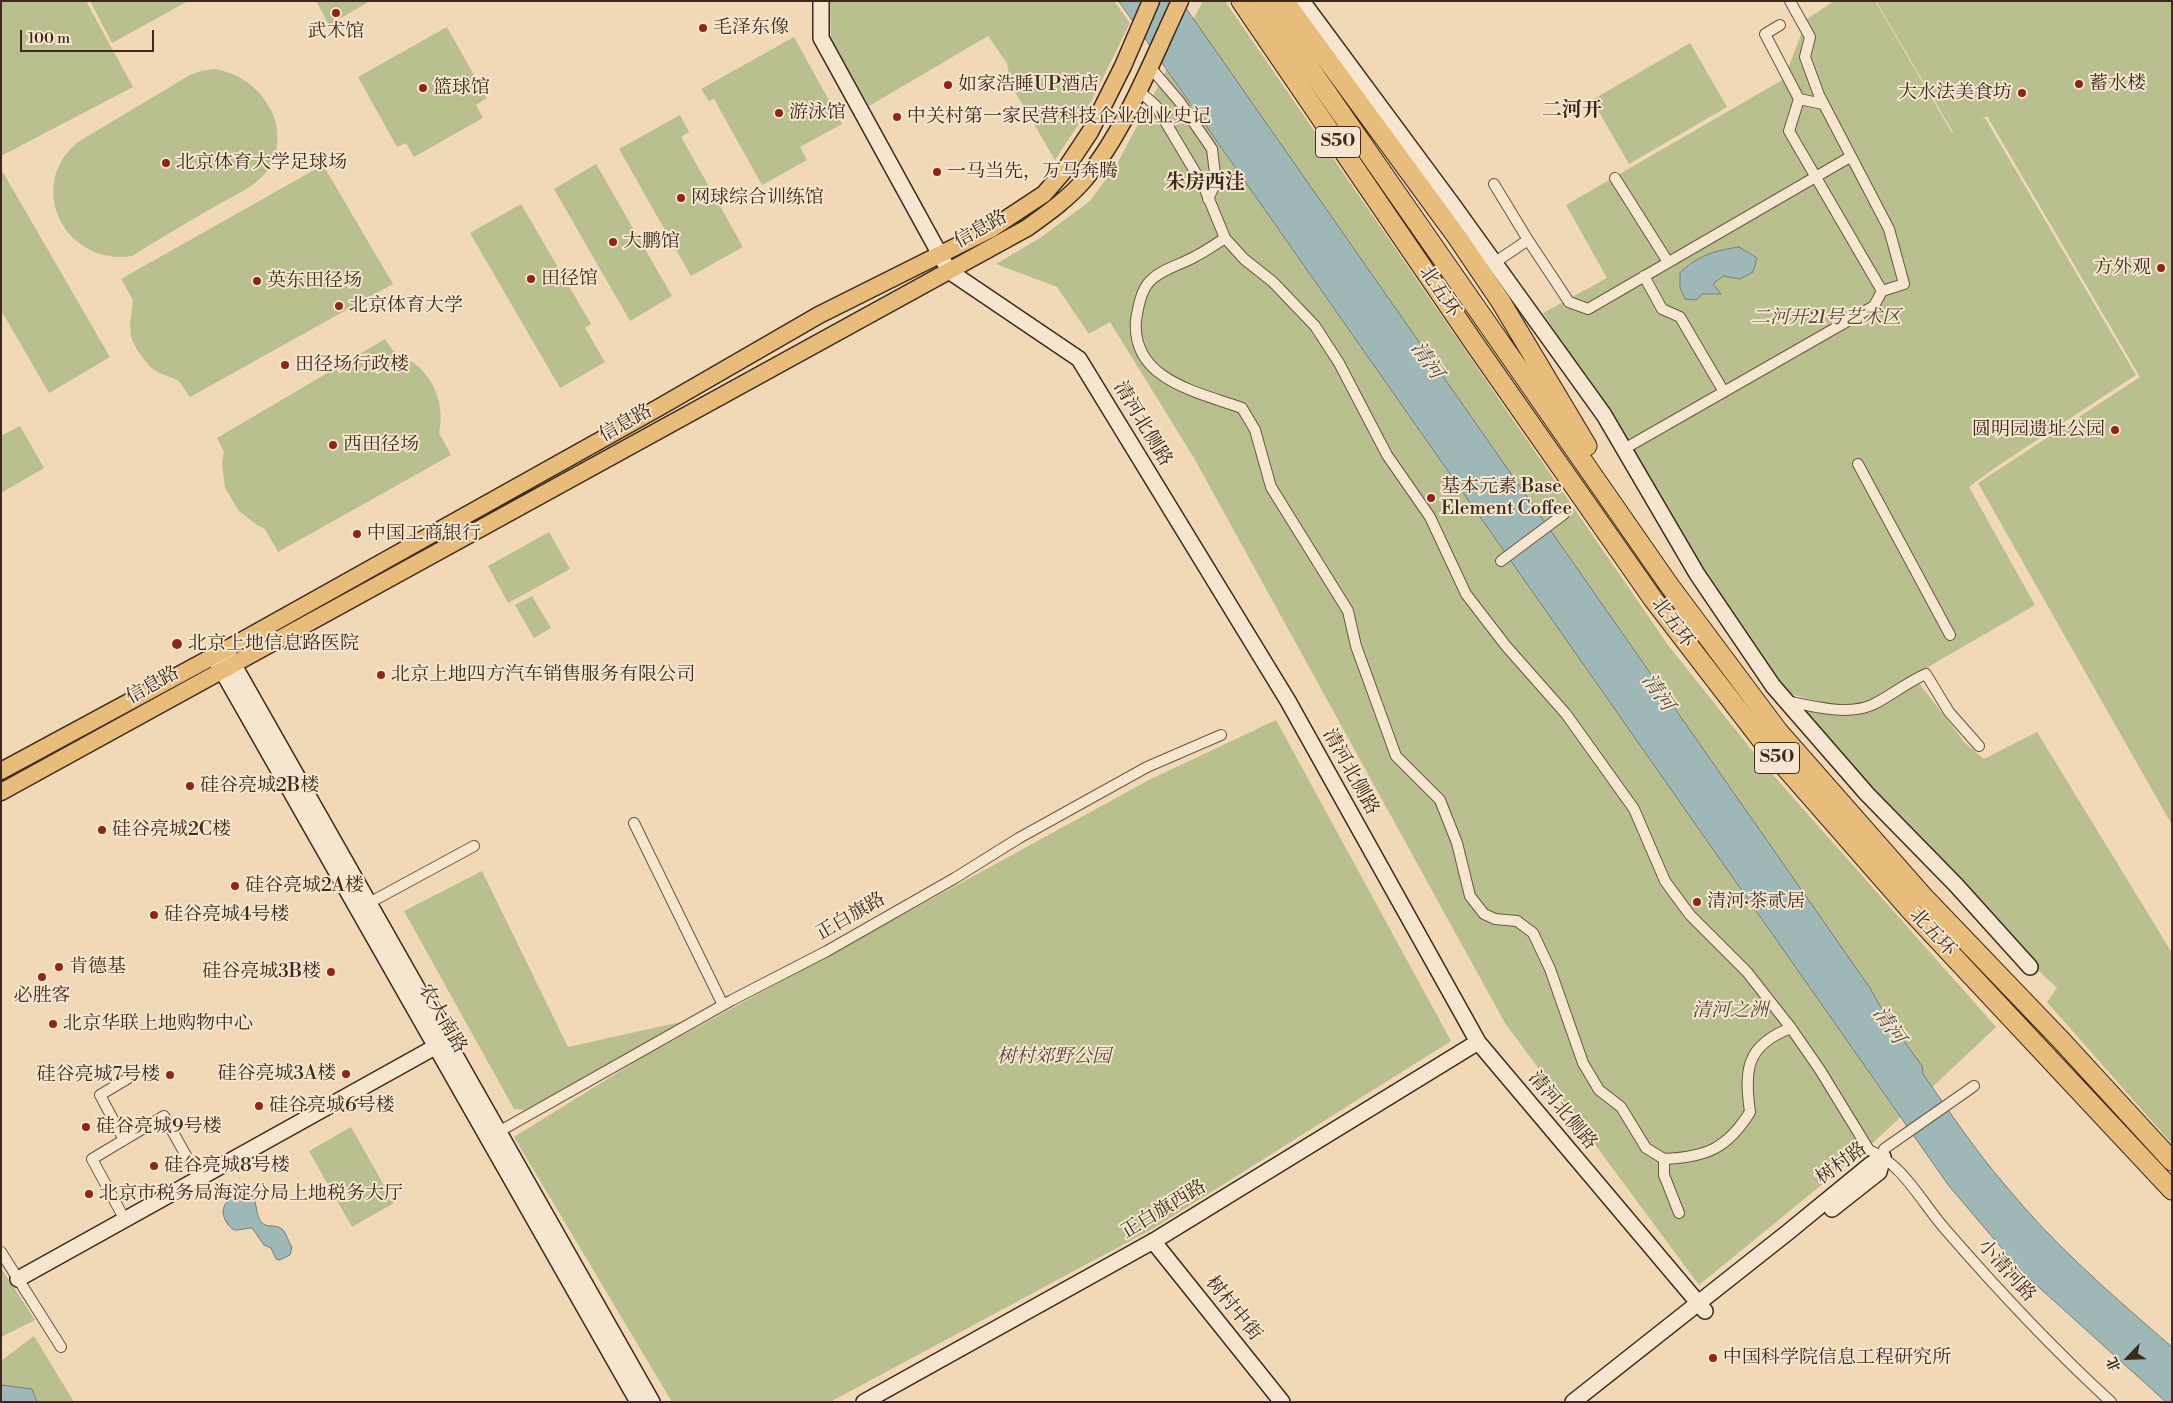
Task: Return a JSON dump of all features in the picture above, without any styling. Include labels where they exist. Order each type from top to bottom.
[{"type":"highway","name":"北五环","points":[[1241,1],[1434,284],[1653,599],[1763,742],[1910,910],[2172,1190]]},
{"type":"highway","name":"北五环","points":[[1262,1],[1669,585],[1784,738],[1923,896],[2061,1040],[2172,1161]]},
{"type":"highway","points":[[1284,1],[1457,237],[1501,302],[1669,585]]},
{"type":"main road","name":"信息路","points":[[1,771],[220,653],[819,315],[991,229],[1044,194],[1064,171],[1090,132],[1131,49],[1151,1]]},
{"type":"main road","name":"信息路","points":[[1,792],[1027,228],[1068,196],[1099,161],[1138,90],[1180,1]]},
{"type":"street","points":[[821,1],[821,38],[949,271]]},
{"type":"street","points":[[1302,1],[1604,415],[1697,574],[1773,686],[1868,794],[1956,885],[2030,967]]},
{"type":"street","points":[[1624,450],[1874,306],[1882,291],[1904,284],[1889,229],[1824,104],[1805,57],[1810,36],[1790,1]]},
{"type":"street","points":[[1780,26],[1765,34],[1799,99],[1789,131],[1882,291]]},
{"type":"street","points":[[1147,70],[1179,101],[1212,149],[1216,182],[1208,199]]},
{"type":"street","name":"小清河路","points":[[1138,90],[1156,106],[1208,199],[1225,238],[1244,259],[1273,282],[1314,326],[1339,364],[1387,455],[1430,517],[1466,594],[1506,646],[1566,714],[1634,809],[1665,881],[1690,915],[1746,972],[1791,1028],[1820,1070],[1869,1150],[1883,1157],[1901,1174],[1943,1227],[2029,1323],[2111,1402]]},
{"type":"street","points":[[1799,99],[1824,104]]},
{"type":"street","points":[[1494,184],[1569,302],[1588,309],[1850,157]]},
{"type":"street","points":[[1615,178],[1668,262]]},
{"type":"street","points":[[1225,238],[1196,257],[1160,272],[1148,283],[1138,307],[1135,334],[1148,364],[1175,384],[1242,408],[1255,430],[1271,487],[1348,611],[1356,646],[1396,756],[1440,800],[1457,843],[1470,896],[1484,914],[1495,919],[1517,921],[1533,933],[1550,968],[1583,1063],[1598,1090],[1621,1107],[1646,1148],[1664,1160],[1693,1157],[1722,1146],[1739,1130],[1750,1112],[1746,1088],[1750,1059],[1761,1047],[1791,1028]]},
{"type":"street","points":[[1494,263],[1528,240]]},
{"type":"street","name":"清河北侧路","points":[[949,271],[1078,358],[1288,701],[1478,1042],[1701,1308]]},
{"type":"street","points":[[1644,276],[1662,309],[1680,316],[1724,392]]},
{"type":"street","points":[[1858,464],[1950,635]]},
{"type":"street","points":[[1501,561],[1564,514]]},
{"type":"street","points":[[220,653],[228,668]]},
{"type":"street","name":"农大南路","points":[[228,668],[369,903],[652,1402]]},
{"type":"street","name":"农大南路","points":[[228,668],[437,1051],[638,1402]]},
{"type":"street","points":[[1786,701],[1818,707],[1844,709],[1864,707],[1926,674],[1949,712],[1979,746]]},
{"type":"street","name":"正白旗路","points":[[500,1131],[723,1005],[827,951],[955,878],[1019,838],[1148,767],[1221,735]]},
{"type":"street","points":[[634,823],[723,1005]]},
{"type":"street","points":[[369,903],[474,846]]},
{"type":"street","name":"正白旗西路","points":[[864,1402],[1153,1241],[1478,1042]]},
{"type":"street","points":[[21,1284],[125,1220],[437,1051]]},
{"type":"street","points":[[21,1284],[437,1051]]},
{"type":"street","points":[[124,1140],[100,1095],[127,1079]]},
{"type":"street","points":[[1883,1157],[1884,1149],[1974,1086]]},
{"type":"street","points":[[125,1220],[92,1159],[164,1116],[199,1179]]},
{"type":"street","name":"树村路","points":[[1589,1402],[1870,1164],[1883,1157]]},
{"type":"street","points":[[1664,1160],[1664,1175],[1679,1213]]},
{"type":"street","name":"树村中街","points":[[1153,1241],[1282,1402]]},
{"type":"street","points":[[1,1252],[61,1347]]},
{"type":"street","name":"树村路","points":[[1572,1402],[1701,1308]]},
{"type":"green space","points":[[1,1],[86,1],[133,87],[1,156]]},
{"type":"green space","points":[[90,1],[188,1],[112,43]]},
{"type":"green space","name":"武术馆","points":[[316,1],[370,1],[329,25]]},
{"type":"green space","points":[[830,1],[1114,1],[1130,23],[1084,116],[1055,160],[1011,85],[1007,63],[988,36],[869,106],[831,39]]},
{"type":"green space","name":"清河之洲","points":[[1203,1],[1225,1],[1668,645],[1758,758],[1996,1027],[1874,1142],[1699,1285],[1505,1023],[1194,458],[1110,322],[1089,334],[1057,287],[996,264],[1040,238],[1090,201],[1117,164]]},
{"type":"green space","name":"二河开21号艺术区","points":[[1834,1],[1875,1],[1952,133],[1876,1],[2172,1],[2172,825],[1978,483],[2140,377],[1987,116],[1978,121],[1985,118],[2136,375],[1996,467],[1969,487],[2035,605],[1866,703],[1837,706],[1786,693],[1685,541],[1543,313],[1607,278],[1566,205],[1784,79],[1807,19]]},
{"type":"green space","name":"篮球馆","points":[[447,27],[487,98],[476,105],[483,118],[414,157],[406,143],[397,147],[358,77]]},
{"type":"green space","name":"游泳馆","points":[[794,37],[842,124],[800,147],[807,160],[762,185],[714,99],[709,101],[701,89]]},
{"type":"green space","points":[[1690,43],[1727,107],[1629,164],[1592,100]]},
{"type":"green space","name":"北京体育大学足球场","points":[[215,69],[233,74],[248,83],[271,110],[276,124],[278,139],[273,162],[264,175],[244,190],[132,256],[108,256],[87,248],[71,236],[60,219],[54,200],[55,179],[62,160],[78,142],[190,75]]},
{"type":"green space","name":"网球综合训练馆","points":[[680,115],[689,132],[681,137],[743,247],[691,276],[619,149]]},
{"type":"green space","name":"大鹏馆","points":[[596,164],[672,296],[630,321],[554,189]]},
{"type":"green space","name":"英东田径场","points":[[323,165],[393,284],[190,397],[178,380],[159,373],[150,367],[137,350],[131,337],[130,324],[133,300],[121,279]]},
{"type":"green space","points":[[1,169],[110,357],[49,393],[1,310]]},
{"type":"green space","name":"田径馆","points":[[521,204],[591,324],[585,328],[605,362],[560,388],[470,233]]},
{"type":"green space","name":"西田径场","points":[[385,339],[394,351],[419,368],[432,384],[441,413],[439,433],[451,455],[278,552],[265,529],[239,511],[225,488],[222,463],[224,452],[217,438]]},
{"type":"green space","points":[[20,426],[44,468],[1,493],[1,436]]},
{"type":"green space","points":[[549,532],[570,569],[508,603],[488,566]]},
{"type":"green space","points":[[532,596],[551,628],[534,638],[515,605]]},
{"type":"green space","points":[[1919,683],[1965,743],[1984,759],[2037,732],[2172,953],[2172,1144],[2047,1002],[2057,988],[1869,789],[1800,708],[1852,715],[1871,712]]},
{"type":"green space","name":"树村郊野公园","points":[[1276,720],[1451,1041],[1154,1228],[830,1402],[672,1402],[514,1137],[643,1057],[1149,780]]},
{"type":"green space","points":[[482,871],[568,1047],[685,1021],[525,1110],[514,1109],[404,911]]},
{"type":"green space","points":[[351,1127],[394,1203],[352,1227],[309,1151]]},
{"type":"green space","points":[[1,1268],[35,1320],[1,1337]]},
{"type":"green space","points":[[34,1336],[74,1402],[1,1402],[1,1361]]},
{"type":"water","name":"清河","points":[[1119,1],[1181,1],[1870,988],[1884,1013],[1922,1066],[1923,1074],[1973,1144],[1994,1172],[2043,1228],[2106,1289],[2172,1347],[2172,1402],[2166,1402],[2022,1272],[1949,1186]]},
{"type":"water","points":[[1739,247],[1757,258],[1753,272],[1740,279],[1723,276],[1713,284],[1721,294],[1702,294],[1696,300],[1685,299],[1680,288],[1680,273],[1686,267],[1707,255]]},
{"type":"water","points":[[241,1192],[253,1196],[258,1216],[263,1224],[281,1228],[292,1247],[290,1255],[280,1260],[276,1259],[271,1248],[264,1245],[252,1228],[232,1229],[224,1218],[224,1208],[228,1200]]},
{"type":"water","points":[[1,1385],[32,1389],[37,1402],[1,1402]]},
{"type":"place","name":"武术馆","points":[[336,13]]},
{"type":"place","name":"毛泽东像","points":[[703,28]]},
{"type":"place","name":"蓄水楼","points":[[2079,84]]},
{"type":"place","name":"如家浩睡UP酒店","points":[[948,85]]},
{"type":"place","name":"篮球馆","points":[[423,88]]},
{"type":"place","name":"大水法美食坊","points":[[2022,93]]},
{"type":"place","name":"游泳馆","points":[[779,113]]},
{"type":"place","name":"中关村第一家民营科技企业创业史记","points":[[897,117]]},
{"type":"place","name":"北京体育大学足球场","points":[[166,163]]},
{"type":"place","name":"一马当先，万马奔腾","points":[[937,172]]},
{"type":"place","name":"网球综合训练馆","points":[[681,198]]},
{"type":"place","name":"大鹏馆","points":[[613,242]]},
{"type":"place","name":"方外观","points":[[2161,268]]},
{"type":"place","name":"田径馆","points":[[531,279]]},
{"type":"place","name":"英东田径场","points":[[257,281]]},
{"type":"place","name":"北京体育大学","points":[[339,306]]},
{"type":"place","name":"田径场行政楼","points":[[285,365]]},
{"type":"place","name":"圆明园遗址公园","points":[[2115,430]]},
{"type":"place","name":"西田径场","points":[[333,445]]},
{"type":"place","name":"基本元素 Base Element Coffee","points":[[1431,498]]},
{"type":"place","name":"中国工商银行","points":[[357,534]]},
{"type":"place","name":"北京上地信息路医院","points":[[177,644]]},
{"type":"place","name":"北京上地四方汽车销售服务有限公司","points":[[381,675]]},
{"type":"place","name":"硅谷亮城2B楼","points":[[190,786]]},
{"type":"place","name":"硅谷亮城2C楼","points":[[102,830]]},
{"type":"place","name":"硅谷亮城2A楼","points":[[235,886]]},
{"type":"place","name":"清河·茶贰居","points":[[1697,902]]},
{"type":"place","name":"硅谷亮城4号楼","points":[[154,915]]},
{"type":"place","name":"肯德基","points":[[59,967]]},
{"type":"place","name":"硅谷亮城3B楼","points":[[331,972]]},
{"type":"place","name":"必胜客","points":[[42,977]]},
{"type":"place","name":"北京华联上地购物中心","points":[[53,1024]]},
{"type":"place","name":"硅谷亮城3A楼","points":[[346,1074]]},
{"type":"place","name":"硅谷亮城7号楼","points":[[170,1075]]},
{"type":"place","name":"硅谷亮城6号楼","points":[[259,1106]]},
{"type":"place","name":"硅谷亮城9号楼","points":[[86,1127]]},
{"type":"place","name":"硅谷亮城8号楼","points":[[154,1166]]},
{"type":"place","name":"北京市税务局海淀分局上地税务大厅","points":[[89,1194]]},
{"type":"place","name":"中国科学院信息工程研究所","points":[[1713,1358]]},
{"type":"district","name":"二河开","points":[[1572,111]]},
{"type":"district","name":"朱房西洼","points":[[1205,183]]}]
